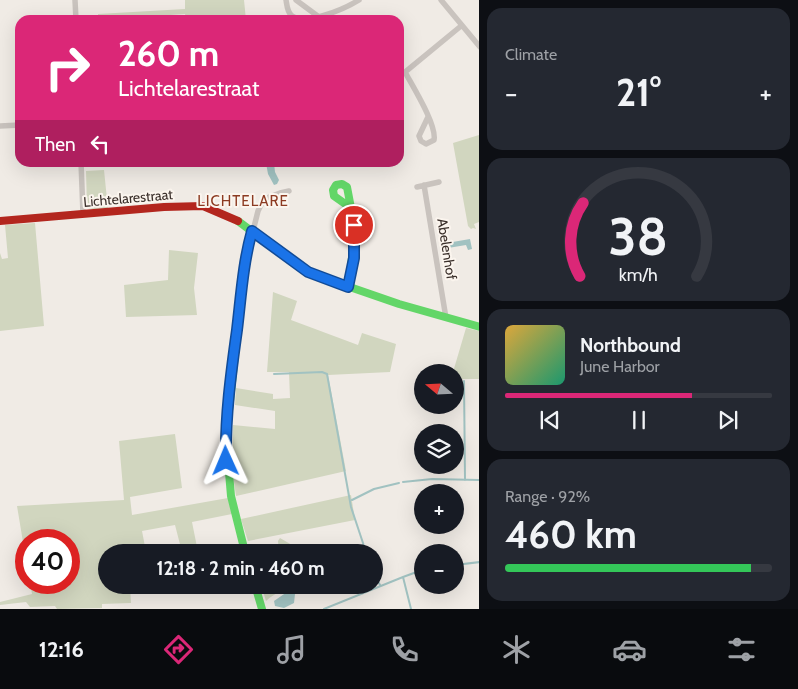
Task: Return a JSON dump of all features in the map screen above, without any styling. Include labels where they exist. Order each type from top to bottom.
[{"type":"street","points":[[75,0],[76,15]]},
{"type":"street","points":[[286,0],[287,9],[291,15]]},
{"type":"street","points":[[296,0],[316,15]]},
{"type":"street","points":[[327,15],[359,0]]},
{"type":"street","points":[[441,0],[479,47]]},
{"type":"street","points":[[428,117],[405,72],[461,26]]},
{"type":"street","points":[[0,126],[15,125]]},
{"type":"street","points":[[81,167],[83,214]]},
{"type":"street","points":[[417,186],[439,182]]},
{"type":"street","name":"Abelenhof","points":[[424,185],[446,318]]},
{"type":"street","points":[[243,544],[233,513],[226,461],[226,438],[244,271],[252,231],[264,199],[289,191]]},
{"type":"street","name":"Lichtelarestraat","points":[[0,221],[164,207],[204,206],[236,220],[308,272],[348,287],[479,327]]},
{"type":"street","points":[[348,287],[355,242],[351,208]]},
{"type":"street","points":[[258,594],[262,609]]},
{"type":"green space","points":[[185,0],[244,0],[246,15],[98,15],[98,14],[185,9]]},
{"type":"green space","points":[[479,135],[479,222],[474,224],[476,229],[471,229],[468,226],[453,143]]},
{"type":"green space","points":[[104,170],[108,209],[89,209],[87,207],[86,171]]},
{"type":"green space","points":[[35,223],[44,326],[0,331],[0,253],[2,259],[8,258],[5,225]]},
{"type":"green space","points":[[169,250],[198,253],[194,288],[197,315],[126,317],[124,285],[168,280]]},
{"type":"green space","points":[[273,292],[297,301],[291,320],[358,345],[362,333],[396,344],[390,372],[328,375],[346,471],[236,496],[232,468],[233,425],[275,429],[275,411],[235,405],[236,388],[273,394],[273,399],[290,398],[289,372],[267,372]]},
{"type":"green space","points":[[466,328],[479,331],[479,379],[464,379],[464,364],[455,364]]},
{"type":"green space","points":[[175,434],[182,488],[130,497],[132,515],[228,498],[232,514],[192,522],[196,544],[180,544],[175,525],[142,531],[144,544],[98,544],[98,594],[130,594],[131,603],[102,604],[102,608],[57,609],[55,606],[30,607],[26,602],[0,605],[0,602],[32,594],[80,594],[80,529],[21,529],[17,506],[124,500],[119,441]]},
{"type":"green space","points":[[351,495],[355,520],[248,541],[241,519]]},
{"type":"green space","points":[[280,538],[290,544],[278,544]]},
{"type":"green space","points":[[264,594],[276,594],[274,595],[266,601]]},
{"type":"water","points":[[267,167],[274,167],[279,180],[277,184],[274,185]]},
{"type":"water","points":[[470,239],[472,249],[468,250],[466,245],[442,249],[441,244]]},
{"type":"water","points":[[284,594],[295,594],[294,603],[284,608],[275,606],[274,601]]},
{"type":"waterway","points":[[274,374],[322,372],[327,374],[351,507],[363,544]]},
{"type":"waterway","points":[[464,381],[465,480]]},
{"type":"waterway","points":[[403,482],[432,479],[479,480]]},
{"type":"waterway","points":[[352,500],[374,489],[399,483]]},
{"type":"waterway","points":[[464,564],[479,562]]},
{"type":"waterway","points":[[411,609],[403,577],[414,573]]},
{"type":"waterway","points":[[324,609],[403,577]]},
{"type":"traffic: fast","points":[[348,287],[353,248],[351,208],[334,196],[333,190],[336,185],[342,184],[347,187],[351,208]]},
{"type":"traffic: fast","points":[[238,221],[301,268],[315,275],[399,304],[479,327]]},
{"type":"traffic: fast","points":[[243,544],[231,496],[226,438],[244,271],[253,231]]},
{"type":"traffic: fast","points":[[258,594],[262,609]]},
{"type":"traffic: jam","points":[[0,221],[164,207],[203,206],[238,221]]},
{"type":"district","name":"LICHTELARE","points":[[243,201]]},
{"type":"route","points":[[226,461],[226,438],[234,354],[247,250],[252,231],[301,268],[348,287],[354,258],[354,225]]}]
